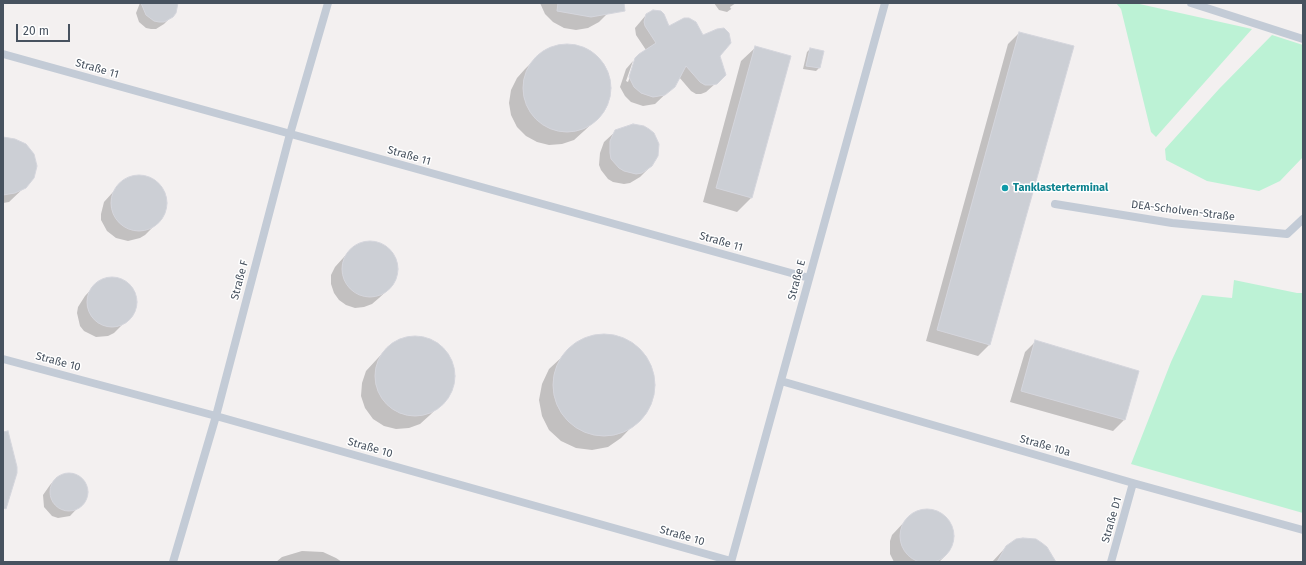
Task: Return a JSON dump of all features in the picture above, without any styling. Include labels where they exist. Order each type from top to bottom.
[{"type":"lane","name":"Straße F","points":[[173,562],[216,416],[290,134],[328,3]]},
{"type":"lane","name":"Straße E","points":[[731,562],[885,3]]},
{"type":"lane","points":[[1191,3],[1303,39]]},
{"type":"lane","name":"Straße 11","points":[[3,54],[809,278]]},
{"type":"lane","name":"DEA-Scholven-Straße","points":[[1055,204],[1172,222],[1288,234],[1303,219]]},
{"type":"lane","name":"Straße 10","points":[[3,359],[216,416],[731,562]]},
{"type":"lane","name":"Straße 10a","points":[[781,381],[1133,483],[1303,530]]},
{"type":"lane","name":"Straße D1","points":[[1111,562],[1133,483]]},
{"type":"green space","points":[[1116,3],[1135,3],[1252,29],[1156,137],[1151,132],[1121,9]]},
{"type":"green space","points":[[1272,35],[1303,45],[1303,157],[1280,181],[1259,191],[1207,181],[1166,160],[1165,149],[1219,89]]},
{"type":"green space","points":[[1234,280],[1303,293],[1303,513],[1131,464],[1171,362],[1202,295],[1232,298]]},
{"type":"building","points":[[141,3],[178,3],[176,13],[173,17],[164,22],[159,22],[154,21],[146,15]]},
{"type":"building","points":[[558,3],[624,3],[625,11],[591,17],[557,11]]},
{"type":"building","points":[[653,10],[661,11],[664,14],[669,26],[684,18],[689,18],[696,22],[703,35],[717,29],[724,28],[729,33],[731,43],[720,56],[726,75],[717,84],[705,85],[700,82],[686,66],[675,87],[665,95],[653,97],[641,93],[634,87],[629,77],[635,58],[656,43],[644,22],[646,14]]},
{"type":"building","name":"Tanklasterterminal","points":[[1019,32],[1074,46],[990,345],[937,330]]},
{"type":"building","points":[[567,44],[584,48],[598,57],[607,71],[611,88],[607,105],[598,119],[584,128],[567,132],[550,128],[536,119],[527,105],[523,88],[527,71],[536,57],[550,48]]},
{"type":"building","points":[[755,46],[791,56],[752,198],[716,188]]},
{"type":"building","points":[[810,48],[824,51],[820,68],[806,66]]},
{"type":"building","points":[[633,124],[644,126],[649,129],[654,133],[659,144],[658,156],[652,166],[642,173],[636,174],[619,168],[611,159],[610,153],[610,141],[615,130]]},
{"type":"building","points":[[3,137],[15,139],[26,144],[34,154],[37,166],[34,178],[26,188],[15,193],[3,195]]},
{"type":"building","points":[[139,175],[150,177],[159,183],[165,192],[167,203],[165,214],[159,223],[150,229],[139,231],[128,229],[119,223],[113,214],[111,203],[113,192],[119,183],[128,177]]},
{"type":"building","points":[[365,241],[375,241],[390,249],[396,258],[398,269],[396,280],[390,289],[375,297],[365,297],[354,292],[347,285],[342,274],[342,264],[347,253],[354,246]]},
{"type":"building","points":[[112,277],[121,279],[132,288],[137,302],[135,311],[126,322],[112,327],[103,325],[92,316],[87,302],[89,293],[98,282]]},
{"type":"building","points":[[604,334],[623,338],[640,349],[651,366],[655,385],[651,404],[640,421],[623,432],[604,436],[585,432],[568,421],[557,404],[553,385],[557,366],[568,349],[585,338]]},
{"type":"building","points":[[415,336],[430,339],[443,348],[452,361],[455,376],[452,391],[443,404],[430,413],[415,416],[400,413],[387,404],[378,391],[375,376],[378,361],[387,348],[400,339]]},
{"type":"building","points":[[1035,340],[1139,371],[1125,420],[1021,391]]},
{"type":"building","points":[[8,431],[17,467],[17,473],[6,509],[3,508],[3,432]]},
{"type":"building","points":[[65,473],[73,473],[83,478],[87,485],[87,499],[83,506],[73,511],[65,511],[55,506],[53,503],[50,496],[50,488],[55,478],[58,476]]},
{"type":"building","points":[[922,509],[932,509],[942,513],[950,521],[954,531],[954,541],[950,551],[942,559],[932,563],[922,563],[912,559],[904,551],[900,541],[900,531],[904,521],[912,513]]},
{"type":"building","points":[[1016,539],[1036,539],[1042,543],[1047,547],[1056,562],[997,562],[1006,546]]},
{"type":"place","name":"Tanklasterterminal","points":[[1005,188]]}]
